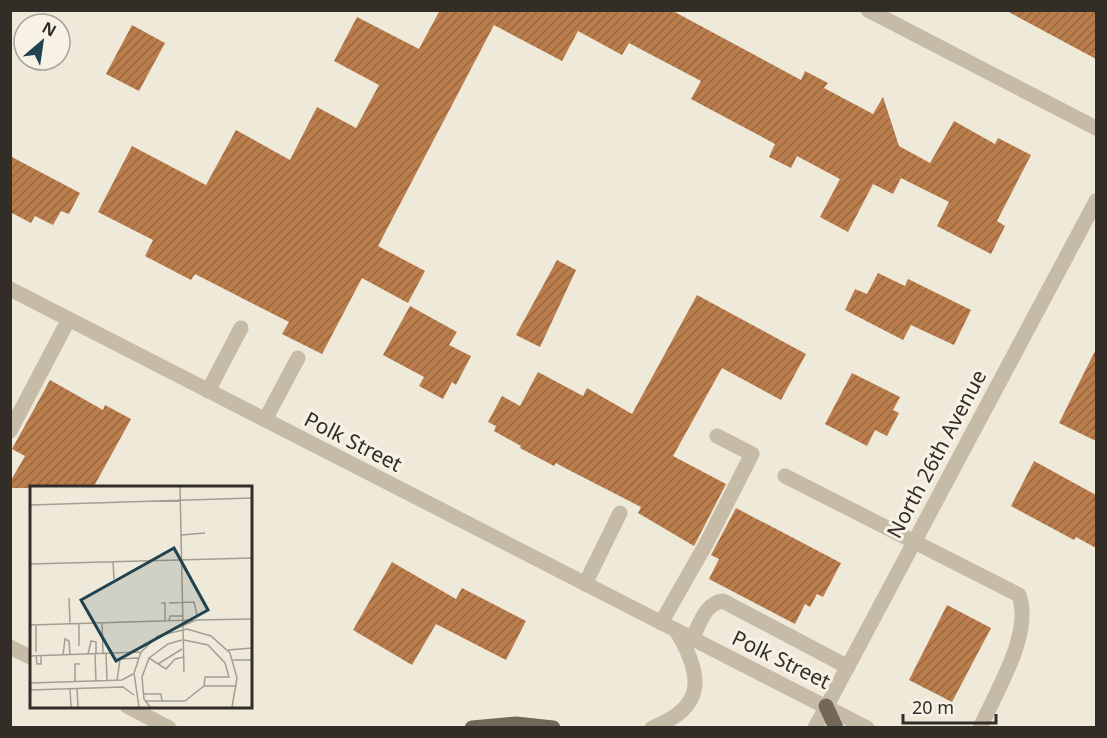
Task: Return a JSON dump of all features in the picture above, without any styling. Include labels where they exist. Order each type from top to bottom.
[{"type":"main road","points":[[826,706],[836,728]]},
{"type":"main road","points":[[472,728],[516,724],[553,728]]},
{"type":"street","points":[[868,10],[1096,128]]},
{"type":"street","name":"North 26th Avenue","points":[[815,728],[1096,201]]},
{"type":"street","name":"Polk Street","points":[[10,289],[867,728]]},
{"type":"street","points":[[10,431],[69,319]]},
{"type":"street","points":[[208,391],[241,328]]},
{"type":"street","points":[[265,420],[298,358]]},
{"type":"street","points":[[661,623],[706,544],[752,454],[717,436]]},
{"type":"street","points":[[785,476],[1019,595],[1024,609],[1022,630],[980,728]]},
{"type":"street","points":[[585,584],[620,513]]},
{"type":"street","points":[[692,639],[708,607],[714,602],[723,602],[848,667]]},
{"type":"street","points":[[652,728],[669,721],[686,707],[695,688],[696,673],[692,657],[677,632]]},
{"type":"street","points":[[10,647],[30,657]]},
{"type":"street","points":[[131,708],[169,728]]},
{"type":"building","points":[[440,10],[671,10],[801,80],[805,71],[828,83],[824,88],[873,114],[883,97],[899,146],[930,163],[954,121],[995,144],[998,138],[1031,155],[997,221],[1005,226],[991,254],[937,226],[949,202],[901,178],[893,194],[873,184],[848,232],[820,217],[840,179],[797,156],[791,168],[769,157],[775,144],[691,99],[701,81],[629,43],[622,55],[578,31],[562,61],[494,25],[378,246],[425,271],[408,303],[362,278],[322,354],[282,334],[289,322],[195,274],[191,280],[145,256],[153,240],[98,212],[132,146],[206,185],[236,130],[290,160],[317,107],[356,128],[379,85],[334,61],[357,17],[419,49]]},
{"type":"building","points":[[1005,10],[1096,10],[1096,59]]},
{"type":"building","points":[[132,25],[165,43],[139,91],[106,74]]},
{"type":"building","points":[[10,156],[80,193],[69,214],[61,211],[53,225],[35,216],[31,223],[10,212]]},
{"type":"building","points":[[557,260],[576,270],[540,347],[516,335]]},
{"type":"building","points":[[878,273],[905,286],[908,279],[971,310],[954,345],[911,325],[903,340],[845,310],[855,289],[867,294]]},
{"type":"building","points":[[697,295],[806,354],[781,400],[722,368],[673,456],[726,484],[694,546],[638,513],[641,507],[556,463],[554,466],[520,448],[521,446],[494,431],[496,426],[488,422],[502,396],[520,406],[538,372],[583,396],[587,388],[632,414]]},
{"type":"building","points":[[410,306],[457,332],[449,345],[471,356],[456,385],[452,382],[443,399],[419,386],[424,377],[383,355]]},
{"type":"building","points":[[1096,349],[1096,441],[1059,423]]},
{"type":"building","points":[[852,373],[900,397],[893,410],[899,413],[887,436],[875,430],[867,446],[825,424]]},
{"type":"building","points":[[50,380],[103,410],[105,405],[131,419],[94,486],[10,488],[10,482],[25,456],[12,449]]},
{"type":"building","points":[[1034,461],[1096,495],[1096,548],[1076,537],[1074,540],[1011,506]]},
{"type":"building","points":[[736,508],[841,563],[823,597],[817,594],[810,607],[805,604],[795,624],[709,579],[719,559],[711,555]]},
{"type":"building","points":[[392,562],[456,599],[462,588],[526,621],[506,660],[436,624],[412,665],[353,630]]},
{"type":"building","points":[[947,605],[991,628],[952,702],[909,680]]}]
